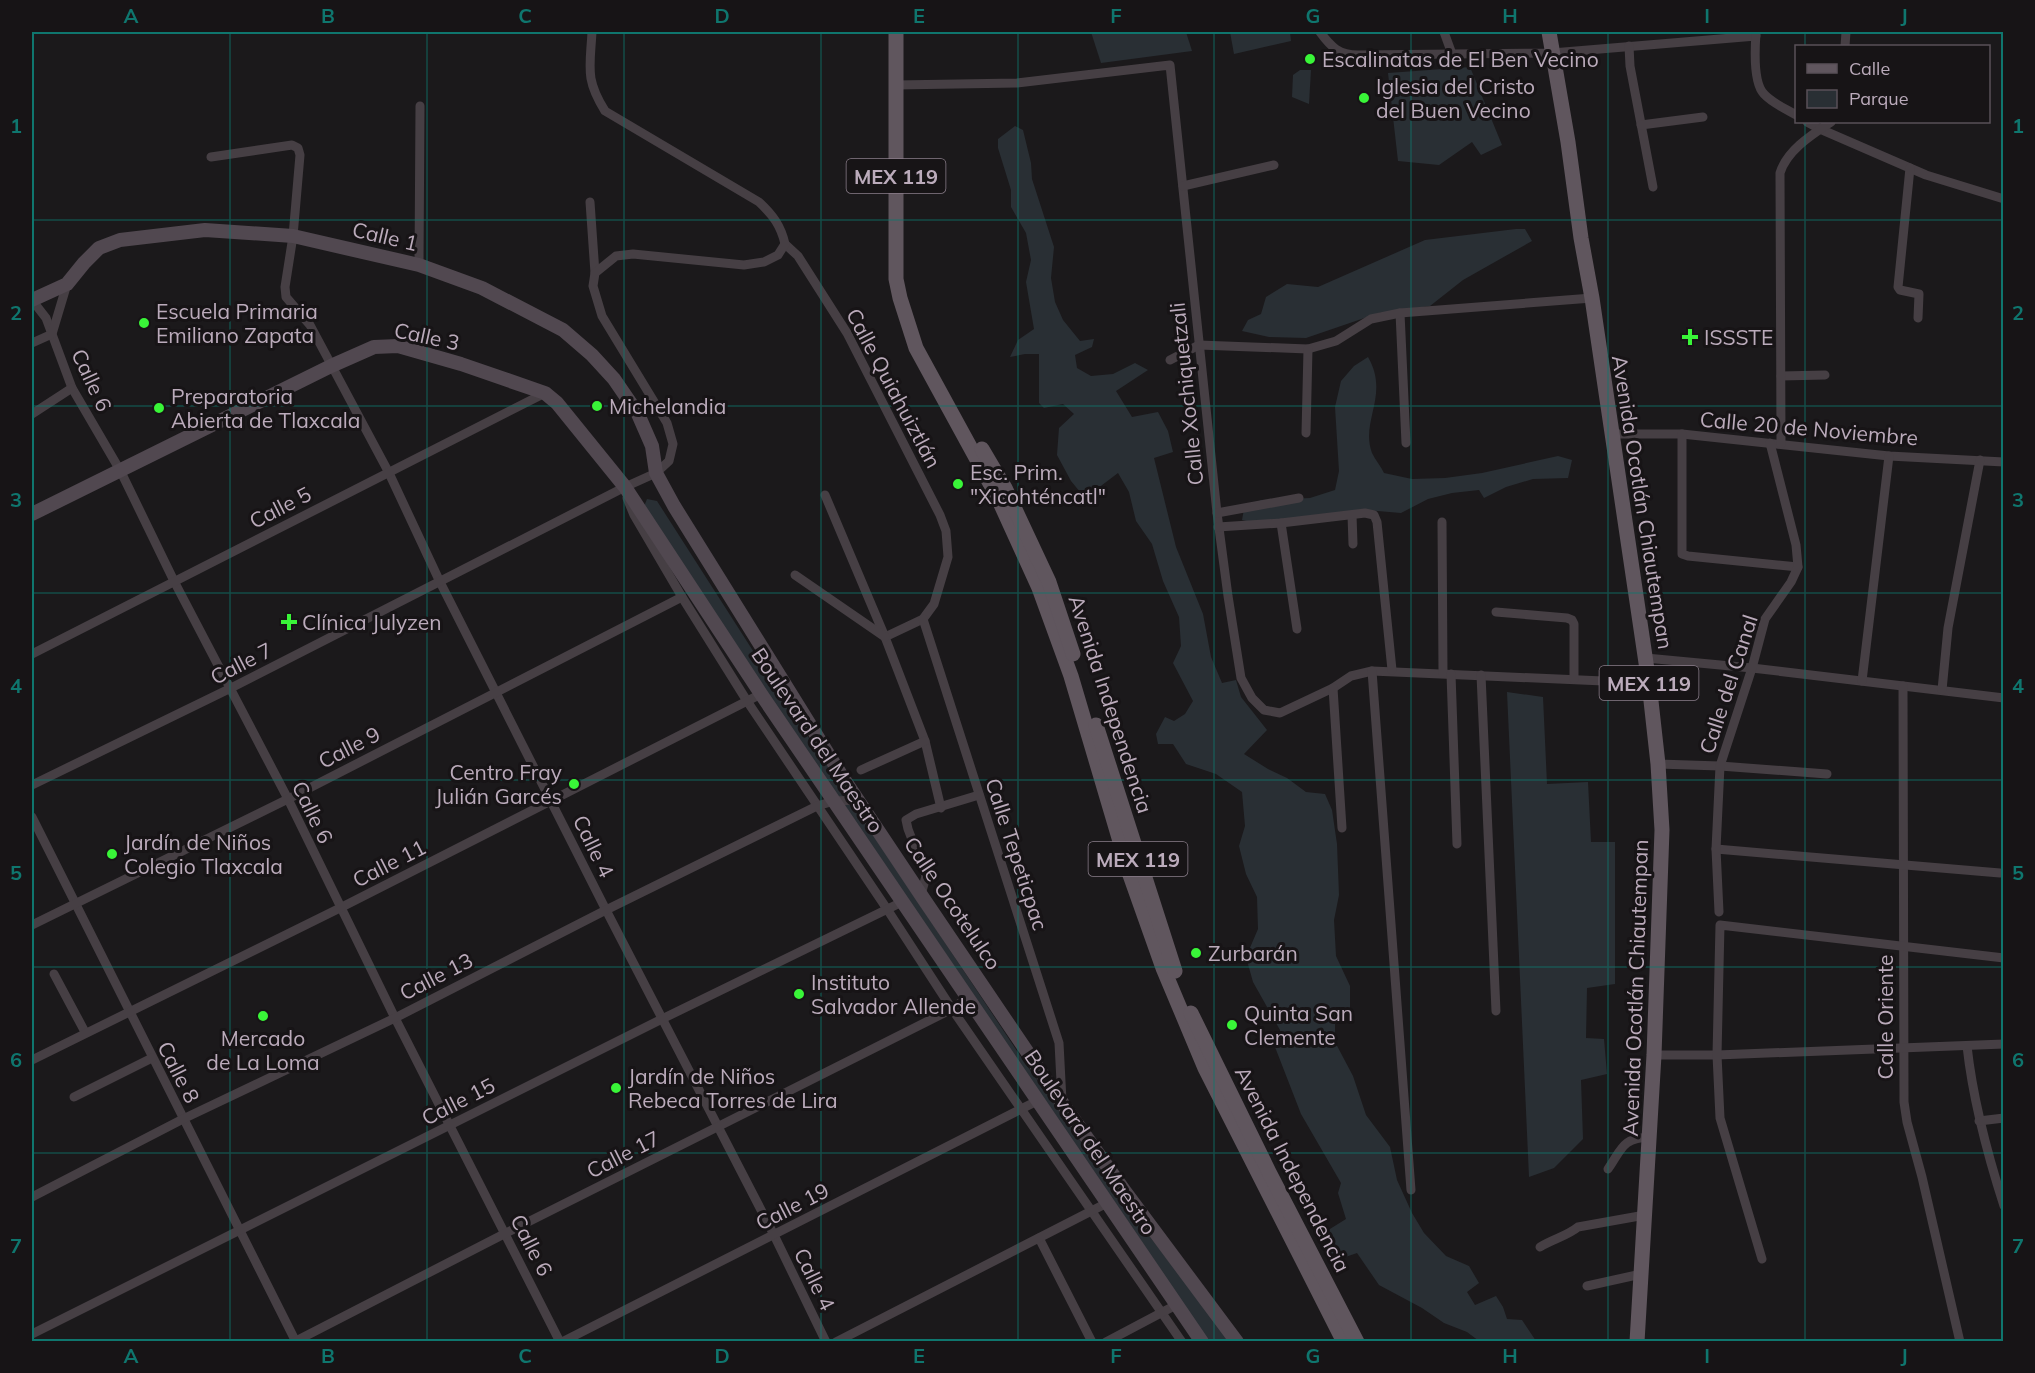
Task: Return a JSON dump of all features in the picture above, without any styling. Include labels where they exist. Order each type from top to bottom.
[{"type":"main road","name":"Avenida Independencia","points":[[896,32],[896,279],[916,348],[998,498],[1039,588],[1071,676],[1130,875],[1186,1026],[1205,1068],[1344,1341]]},
{"type":"main road","name":"Avenida Ocotlán Chiautempan","points":[[1549,32],[1568,142],[1579,228],[1592,298],[1646,658],[1658,764],[1662,830],[1654,1055],[1637,1341]]},
{"type":"main road","name":"Calle 1","points":[[32,300],[67,284],[99,248],[120,240],[205,230],[293,237],[419,265],[482,288],[563,330],[592,355],[614,379],[638,414],[652,446],[656,473]]},
{"type":"main road","name":"Avenida Independencia","points":[[907,319],[1005,488],[1049,582],[1168,952],[1189,1009],[1269,1172],[1357,1341]]},
{"type":"main road","name":"Calle 3","points":[[32,514],[374,347],[398,346],[460,364],[544,393],[557,403]]},
{"type":"main road","name":"Boulevard del Maestro","points":[[557,403],[625,487],[777,719],[1202,1341]]},
{"type":"main road","name":"Calle Ocotelulco","points":[[656,473],[674,506],[800,709],[921,895],[1062,1103],[1237,1341]]},
{"type":"main road","points":[[777,719],[793,715],[800,709]]},
{"type":"street","name":"Calle Quiahuiztlán","points":[[592,32],[589,74],[593,92],[605,111],[759,202],[772,214],[781,228],[785,244],[798,256],[847,333],[946,531],[948,557],[942,583],[934,604],[923,619]]},
{"type":"street","points":[[1320,32],[1330,46],[1345,55],[1552,53],[1756,34],[1757,84],[1762,93],[1795,114]]},
{"type":"street","points":[[1444,32],[1452,54]]},
{"type":"street","points":[[1629,46],[1630,66],[1653,187]]},
{"type":"street","name":"Calle Xochiquetzali","points":[[896,86],[1017,83],[1170,65],[1218,527],[1241,678],[1252,698],[1264,710],[1280,712],[1334,688]]},
{"type":"street","points":[[419,265],[420,106]]},
{"type":"street","points":[[1641,125],[1703,117]]},
{"type":"street","points":[[1809,123],[1926,175],[2004,199]]},
{"type":"street","points":[[1781,444],[1780,172],[1784,162],[1820,129],[1830,123]]},
{"type":"street","name":"Calle 4","points":[[211,157],[292,145],[298,148],[300,155],[293,237],[285,287],[286,297],[310,325],[389,473],[496,692],[606,910],[664,1018],[826,1341]]},
{"type":"street","points":[[1183,186],[1274,165]]},
{"type":"street","points":[[1910,168],[1898,287],[1900,290],[1919,294],[1918,318]]},
{"type":"street","points":[[590,202],[595,273],[593,286],[602,316],[667,423],[674,444],[669,461],[656,473]]},
{"type":"street","points":[[595,273],[616,256],[633,254],[744,265],[764,262],[778,255],[785,244]]},
{"type":"street","points":[[32,344],[52,333],[67,284]]},
{"type":"street","points":[[1170,360],[1199,345],[1308,349],[1336,341],[1371,319],[1400,314],[1592,298]]},
{"type":"street","name":"Calle 6","points":[[32,300],[46,318],[72,388],[121,472],[174,581],[288,799],[395,1018],[561,1341]]},
{"type":"street","points":[[1400,314],[1406,443]]},
{"type":"street","points":[[1306,433],[1308,349]]},
{"type":"street","points":[[1781,376],[1826,375]]},
{"type":"street","points":[[32,414],[72,388]]},
{"type":"street","name":"Calle 5","points":[[32,654],[544,393]]},
{"type":"street","name":"Calle 20 de Noviembre","points":[[1611,434],[1682,434],[1888,456],[2004,462]]},
{"type":"street","points":[[1682,434],[1682,554],[1798,567],[1796,545],[1770,443]]},
{"type":"street","points":[[1862,681],[1888,456]]},
{"type":"street","points":[[1942,690],[1948,628],[1980,460]]},
{"type":"street","name":"Calle 7","points":[[32,785],[230,689],[656,473]]},
{"type":"street","name":"Boulevard del Maestro","points":[[625,487],[634,515],[747,701],[952,1009],[1182,1341]]},
{"type":"street","points":[[825,495],[885,637],[925,741],[941,808]]},
{"type":"street","points":[[1217,513],[1299,498]]},
{"type":"street","points":[[1218,527],[1281,523],[1365,513],[1374,515],[1377,522],[1392,670]]},
{"type":"street","points":[[1352,515],[1353,544]]},
{"type":"street","points":[[1442,522],[1447,674],[1457,844]]},
{"type":"street","points":[[1281,523],[1297,629]]},
{"type":"street","name":"Calle del Canal","points":[[1719,912],[1716,849],[1720,766],[1752,668],[1765,619],[1791,582],[1798,567]]},
{"type":"street","points":[[795,575],[885,637]]},
{"type":"street","name":"Calle 9","points":[[32,925],[288,799],[682,597]]},
{"type":"street","points":[[1496,612],[1572,620],[1574,624],[1574,679]]},
{"type":"street","points":[[885,637],[923,619]]},
{"type":"street","name":"Calle Tepeticpac","points":[[923,619],[1059,1043],[1062,1103]]},
{"type":"street","points":[[1646,658],[1752,668],[2004,698]]},
{"type":"street","points":[[1342,828],[1334,688],[1351,676],[1372,671],[1392,670],[1649,683]]},
{"type":"street","points":[[1372,671],[1411,1190]]},
{"type":"street","points":[[1481,675],[1496,1011]]},
{"type":"street","name":"Calle Oriente","points":[[1903,686],[1903,1078],[1906,1122],[1922,1177],[1960,1341]]},
{"type":"street","name":"Calle 11","points":[[32,1060],[340,908],[761,694]]},
{"type":"street","points":[[861,770],[925,741]]},
{"type":"street","points":[[1658,764],[1827,774]]},
{"type":"street","points":[[921,895],[926,876],[906,820],[916,814],[979,795]]},
{"type":"street","name":"Calle 13","points":[[32,1197],[183,1119],[395,1018],[817,806],[834,801],[859,800]]},
{"type":"street","name":"Calle 8","points":[[32,817],[295,1341]]},
{"type":"street","points":[[1716,849],[2001,873]]},
{"type":"street","name":"Calle 15","points":[[32,1334],[664,1018],[902,902]]},
{"type":"street","points":[[1762,1260],[1720,1118],[1718,1055],[1720,924],[2004,958]]},
{"type":"street","points":[[54,974],[85,1032]]},
{"type":"street","name":"Calle 17","points":[[295,1341],[952,1009],[967,998]]},
{"type":"street","points":[[1654,1055],[1718,1055],[2004,1044]]},
{"type":"street","points":[[1967,1046],[1971,1083],[1979,1121],[2004,1206]]},
{"type":"street","points":[[74,1097],[152,1058]]},
{"type":"street","name":"Calle 19","points":[[561,1341],[1037,1101]]},
{"type":"street","points":[[1979,1121],[2004,1118]]},
{"type":"street","points":[[1608,1170],[1629,1140],[1637,1137],[1650,1137]]},
{"type":"street","points":[[836,1341],[1107,1203]]},
{"type":"street","points":[[1540,1246],[1555,1238],[1571,1234],[1578,1227],[1645,1215]]},
{"type":"street","points":[[1039,1239],[1092,1341]]},
{"type":"street","points":[[1587,1286],[1641,1275]]},
{"type":"street","points":[[1106,1341],[1176,1305]]},
{"type":"green space","points":[[1091,32],[1186,32],[1192,51],[1101,63]]},
{"type":"green space","points":[[1230,32],[1290,32],[1291,41],[1234,54]]},
{"type":"green space","points":[[1470,67],[1502,145],[1481,155],[1472,142],[1439,165],[1398,161],[1388,73]]},
{"type":"green space","points":[[1300,70],[1311,70],[1309,104],[1292,97],[1293,75]]},
{"type":"green space","points":[[1015,126],[1023,130],[1031,163],[1032,179],[1054,247],[1051,278],[1055,302],[1063,320],[1080,341],[1094,339],[1092,347],[1075,355],[1077,368],[1091,376],[1113,374],[1135,363],[1148,370],[1116,391],[1132,417],[1158,412],[1168,431],[1173,452],[1154,458],[1176,547],[1203,614],[1211,657],[1222,683],[1236,680],[1241,697],[1267,730],[1244,754],[1287,778],[1306,792],[1325,794],[1332,810],[1337,844],[1339,895],[1334,920],[1336,956],[1350,986],[1350,1013],[1335,1024],[1335,1042],[1353,1076],[1366,1115],[1390,1147],[1397,1180],[1424,1233],[1446,1256],[1469,1266],[1479,1283],[1467,1292],[1475,1305],[1496,1296],[1507,1319],[1522,1320],[1536,1341],[1479,1341],[1467,1332],[1444,1323],[1422,1308],[1379,1285],[1357,1253],[1331,1262],[1317,1237],[1346,1219],[1338,1193],[1341,1183],[1301,1114],[1275,1047],[1281,1041],[1280,1030],[1253,982],[1246,957],[1258,929],[1257,897],[1246,874],[1239,846],[1245,826],[1242,792],[1216,774],[1186,764],[1173,744],[1158,744],[1156,734],[1165,717],[1174,721],[1185,714],[1193,701],[1173,663],[1181,646],[1179,617],[1163,581],[1152,544],[1136,521],[1129,492],[1118,473],[1085,498],[1071,481],[1057,455],[1059,428],[1074,414],[1063,404],[1044,408],[1039,403],[1039,354],[1010,357],[1018,340],[1034,329],[1026,282],[1031,260],[1026,233],[1011,207],[1011,190],[998,148],[998,139]]},
{"type":"green space","points":[[1525,229],[1532,241],[1463,280],[1430,306],[1379,313],[1306,338],[1269,337],[1242,331],[1248,320],[1261,314],[1266,297],[1287,284],[1318,287],[1425,240]]},
{"type":"green space","points":[[1368,357],[1376,384],[1369,441],[1372,453],[1384,473],[1412,479],[1445,478],[1482,473],[1558,456],[1572,460],[1568,478],[1533,479],[1506,487],[1484,498],[1479,490],[1452,493],[1428,499],[1401,513],[1366,510],[1255,523],[1242,520],[1244,509],[1261,500],[1310,498],[1335,490],[1339,471],[1335,407],[1341,381],[1354,366]]},
{"type":"green space","points":[[647,499],[657,501],[805,732],[1023,1060],[1127,1207],[1230,1341],[1207,1341],[643,509]]},
{"type":"green space","points":[[1507,692],[1543,697],[1547,784],[1588,782],[1591,842],[1615,842],[1615,984],[1587,988],[1586,1038],[1604,1039],[1607,1074],[1581,1080],[1583,1139],[1554,1168],[1529,1177]]},
{"type":"place","name":"Escalinatas de El Ben Vecino","points":[[1310,59]]},
{"type":"place","name":"Iglesia del Cristo del Buen Vecino","points":[[1364,98]]},
{"type":"place","name":"Escuela Primaria Emiliano Zapata","points":[[144,323]]},
{"type":"place","name":"ISSSTE","points":[[1690,337]]},
{"type":"place","name":"Michelandia","points":[[597,406]]},
{"type":"place","name":"Preparatoria Abierta de Tlaxcala","points":[[159,408]]},
{"type":"place","name":"Esc. Prim. \"Xicohténcatl\"","points":[[958,484]]},
{"type":"place","name":"Clínica Julyzen","points":[[289,622]]},
{"type":"place","name":"Centro Fray Julián Garcés","points":[[574,784]]},
{"type":"place","name":"Jardín de Niños Colegio Tlaxcala","points":[[112,854]]},
{"type":"place","name":"Zurbarán","points":[[1196,953]]},
{"type":"place","name":"Instituto Salvador Allende","points":[[799,994]]},
{"type":"place","name":"Mercado de La Loma","points":[[263,1016]]},
{"type":"place","name":"Quinta San Clemente","points":[[1232,1025]]},
{"type":"place","name":"Jardín de Niños Rebeca Torres de Lira","points":[[616,1088]]}]
